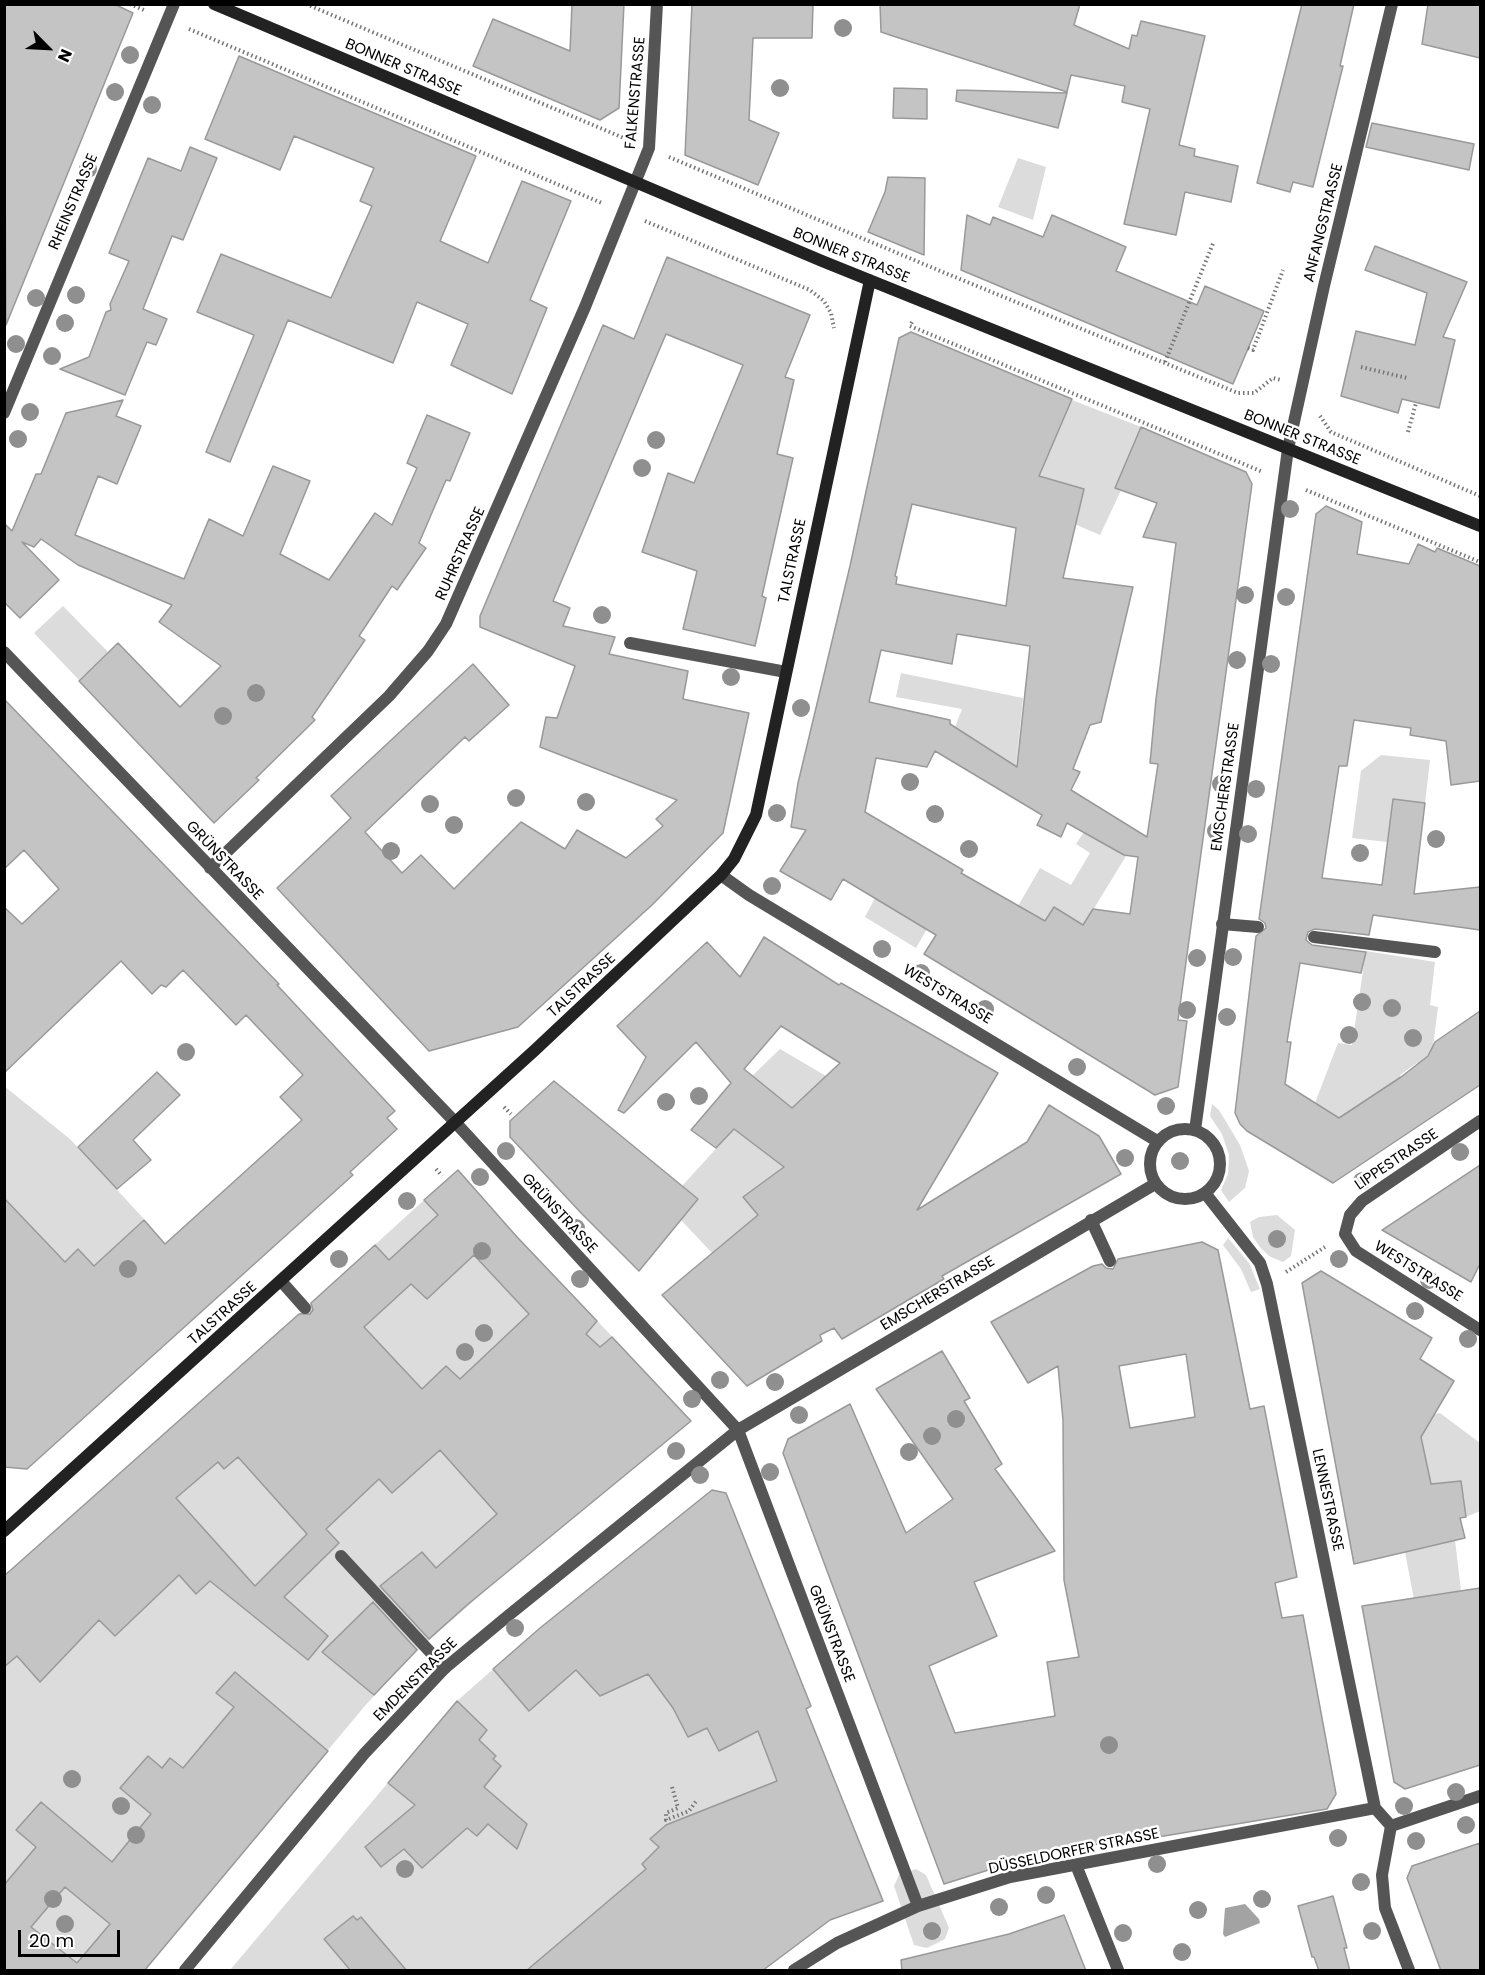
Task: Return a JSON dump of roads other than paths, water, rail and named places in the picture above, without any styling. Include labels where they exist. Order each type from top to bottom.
[{"type":"main road","name":"BONNER STRASSE","points":[[214,4],[870,280],[1480,526]]},
{"type":"main road","name":"TALSTRASSE","points":[[4,1531],[281,1281],[721,875],[743,844],[756,815],[870,280]]},
{"type":"street","name":"RHEINSTRASSE","points":[[4,412],[174,4]]},
{"type":"street","name":"FALKENSTRASSE","points":[[636,183],[649,148],[657,4]]},
{"type":"street","name":"ANFANGSTRASSE","points":[[1288,449],[1314,329],[1392,4]]},
{"type":"street","name":"RUHRSTRASSE","points":[[210,868],[389,696],[429,651],[440,633],[498,509],[636,183]]},
{"type":"street","name":"EMSCHERSTRASSE","points":[[1195,1130],[1288,449]]},
{"type":"street","points":[[630,644],[786,672]]},
{"type":"street","name":"GRÜNSTRASSE","points":[[4,651],[454,1122],[738,1430],[885,1813],[918,1906]]},
{"type":"street","name":"WESTSTRASSE","points":[[721,875],[749,895],[1157,1141]]},
{"type":"street","points":[[1222,924],[1258,927]]},
{"type":"street","points":[[1314,937],[1435,952]]},
{"type":"street","name":"LIPPESTRASSE","points":[[1345,1234],[1350,1215],[1362,1201],[1480,1122]]},
{"type":"street","points":[[1174,1130],[1195,1130],[1211,1140],[1218,1150],[1219,1174],[1205,1193],[1193,1198],[1178,1199],[1162,1191],[1155,1184],[1149,1162],[1157,1141],[1174,1130]]},
{"type":"street","name":"EMSCHERSTRASSE","points":[[738,1430],[1155,1184]]},
{"type":"street","name":"LENNESTRASSE","points":[[1205,1193],[1260,1263],[1268,1284],[1375,1808]]},
{"type":"street","points":[[1091,1220],[1110,1261]]},
{"type":"street","name":"WESTSTRASSE","points":[[1345,1234],[1356,1251],[1480,1330]]},
{"type":"street","points":[[281,1281],[305,1308]]},
{"type":"street","name":"EMDENSTRASSE","points":[[185,1971],[364,1754],[445,1668],[738,1430]]},
{"type":"street","points":[[341,1557],[445,1668]]},
{"type":"street","points":[[1391,1826],[1480,1796]]},
{"type":"street","points":[[1375,1808],[1391,1826]]},
{"type":"street","name":"DÜSSELDORFER STRASSE","points":[[795,1971],[837,1943],[918,1906],[1010,1877],[1375,1808]]},
{"type":"street","points":[[1391,1826],[1382,1875],[1385,1908],[1409,1971]]},
{"type":"street","points":[[1076,1865],[1118,1971]]}]
